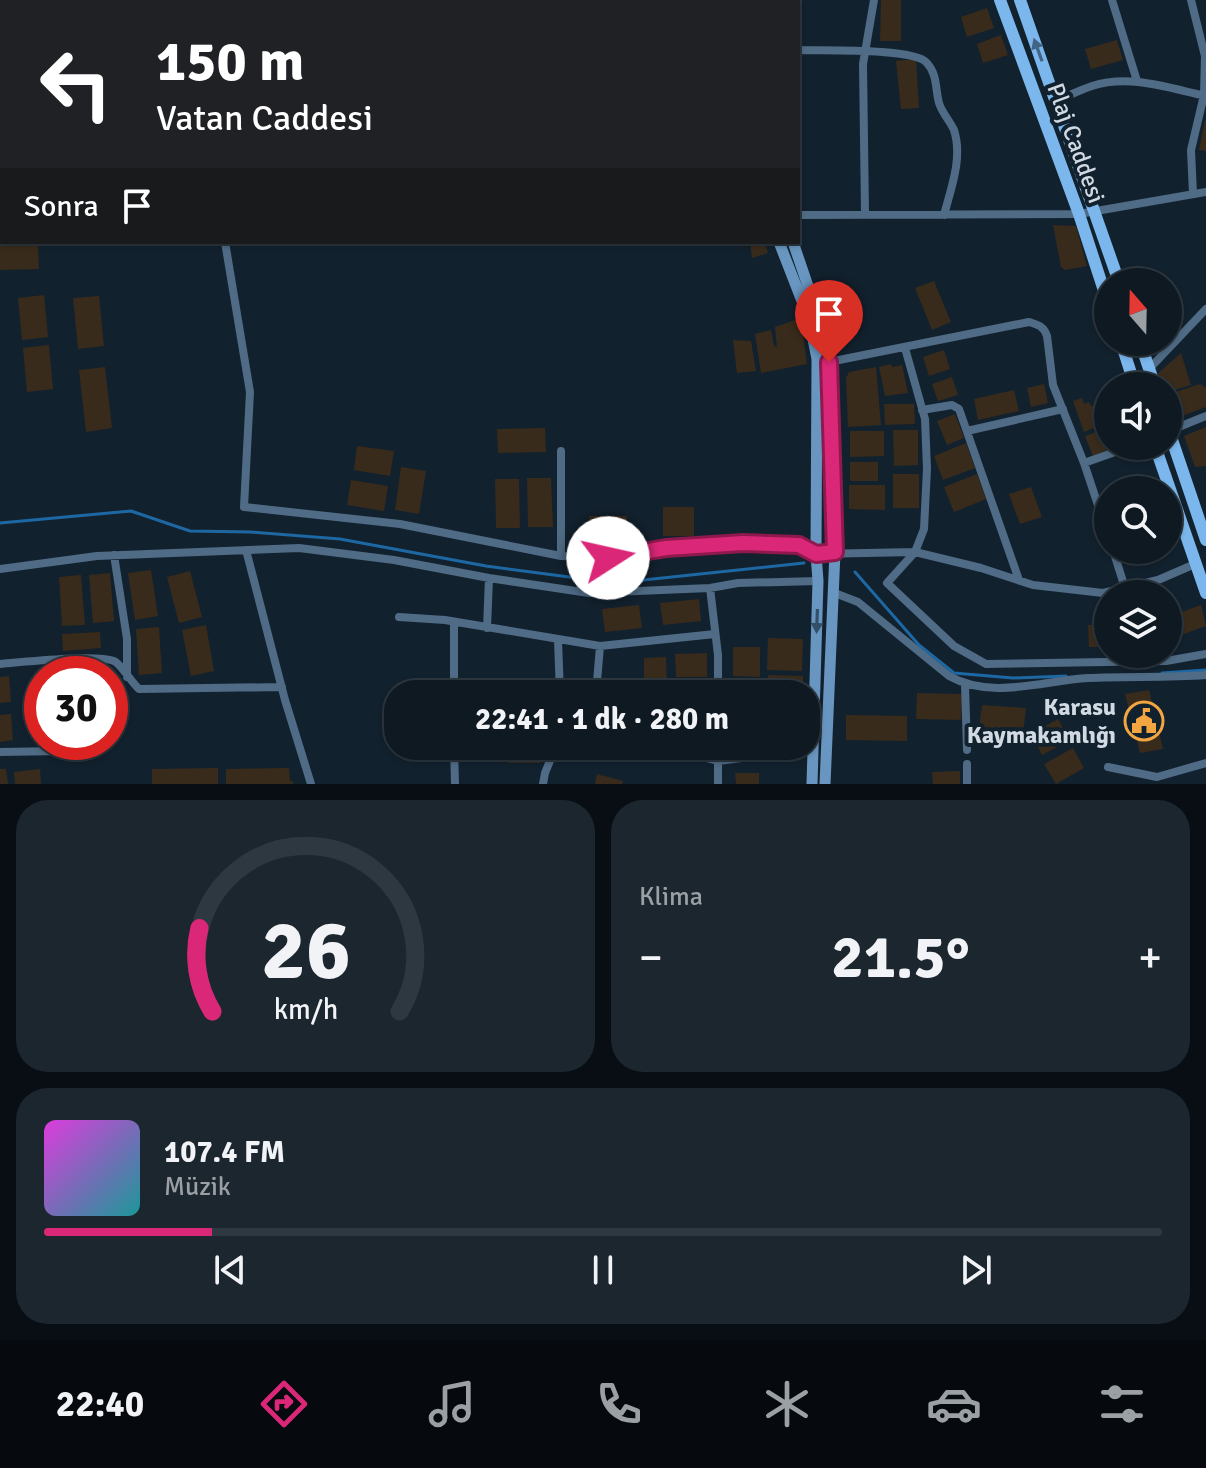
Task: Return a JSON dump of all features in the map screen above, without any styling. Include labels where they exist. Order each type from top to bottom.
[{"type":"main road","name":"Plaj Caddesi","points":[[1000,0],[1097,268]]},
{"type":"main road","name":"Plaj Caddesi","points":[[1020,0],[1114,268]]},
{"type":"main road","points":[[780,244],[809,319],[817,359],[815,680]]},
{"type":"main road","points":[[794,244],[828,345],[829,362],[835,552],[825,784]]},
{"type":"main road","points":[[1145,356],[1150,372]]},
{"type":"main road","points":[[1160,460],[1206,593]]},
{"type":"main road","points":[[1179,460],[1206,540]]},
{"type":"main road","points":[[812,784],[813,760]]},
{"type":"street","points":[[865,214],[864,53],[874,0]]},
{"type":"street","points":[[1112,0],[1137,81]]},
{"type":"street","points":[[1191,0],[1205,56],[1205,95],[1191,150],[1193,194]]},
{"type":"street","points":[[800,50],[897,52],[917,56],[927,63],[936,79],[939,103],[954,131],[959,151],[944,215]]},
{"type":"street","points":[[1056,101],[1093,86],[1137,81],[1205,95]]},
{"type":"street","points":[[800,215],[1079,214],[1206,192]]},
{"type":"street","points":[[225,244],[250,392],[244,507],[400,524],[561,556],[608,558],[666,548],[743,543],[799,545],[816,554],[915,552],[1033,585],[1094,592]]},
{"type":"street","points":[[1149,369],[1206,309]]},
{"type":"street","points":[[829,362],[1029,322],[1040,325],[1045,329],[1053,385],[1094,493]]},
{"type":"street","points":[[905,348],[922,410],[927,469],[924,529],[915,552],[887,583],[954,646],[986,664],[1166,661],[1206,654]]},
{"type":"street","points":[[922,410],[956,406],[1019,580]]},
{"type":"street","points":[[967,431],[1063,409]]},
{"type":"street","points":[[1182,424],[1206,416]]},
{"type":"street","points":[[561,451],[561,556]]},
{"type":"street","points":[[1084,463],[1094,459]]},
{"type":"street","points":[[0,569],[114,555],[299,548],[394,560],[589,593],[818,581]]},
{"type":"street","points":[[246,550],[311,784]]},
{"type":"street","points":[[114,555],[127,656]]},
{"type":"street","points":[[1158,580],[1195,564]]},
{"type":"street","points":[[487,628],[489,578]]},
{"type":"street","points":[[710,588],[717,680]]},
{"type":"street","points":[[832,592],[858,602],[949,676],[965,685],[1013,688],[1085,678],[1206,675]]},
{"type":"street","points":[[399,617],[454,622],[600,646],[715,634]]},
{"type":"street","points":[[454,622],[454,680]]},
{"type":"street","points":[[558,640],[559,680]]},
{"type":"street","points":[[597,680],[600,646]]},
{"type":"street","points":[[0,664],[24,663]]},
{"type":"street","points":[[128,679],[139,689],[282,687]]},
{"type":"street","points":[[965,685],[967,750]]},
{"type":"street","points":[[0,752],[24,752]]},
{"type":"street","points":[[454,760],[455,784]]},
{"type":"street","points":[[543,784],[550,760]]},
{"type":"street","points":[[714,760],[726,760]]},
{"type":"street","points":[[718,761],[718,784]]},
{"type":"street","points":[[1108,767],[1166,780],[1206,763]]},
{"type":"street","points":[[967,764],[967,784]]},
{"type":"building","points":[[881,0],[901,0],[901,41],[880,41]]},
{"type":"building","points":[[987,8],[994,28],[967,37],[961,17]]},
{"type":"building","points":[[1001,35],[1008,55],[983,63],[977,44]]},
{"type":"building","points":[[1117,40],[1123,60],[1091,69],[1085,49]]},
{"type":"building","points":[[916,59],[919,108],[901,109],[896,61]]},
{"type":"building","points":[[1206,120],[1206,151],[1199,150]]},
{"type":"building","points":[[1053,225],[1076,226],[1087,266],[1065,270],[1061,267]]},
{"type":"building","points":[[38,244],[39,269],[0,270],[0,245]]},
{"type":"building","points":[[750,244],[766,244],[768,253],[752,258]]},
{"type":"building","points":[[934,281],[951,322],[932,330],[915,288]]},
{"type":"building","points":[[44,295],[48,337],[22,340],[18,298]]},
{"type":"building","points":[[99,296],[104,346],[78,349],[73,298]]},
{"type":"building","points":[[801,318],[807,364],[761,373],[755,334],[771,330],[774,346],[777,347],[775,327]]},
{"type":"building","points":[[733,340],[751,341],[756,371],[737,373]]},
{"type":"building","points":[[49,345],[53,389],[27,392],[23,348]]},
{"type":"building","points":[[944,350],[950,369],[929,376],[923,357]]},
{"type":"building","points":[[1178,356],[1182,356],[1191,385],[1182,388],[1182,372],[1159,372]]},
{"type":"building","points":[[891,364],[892,367],[902,365],[908,393],[885,396],[879,367]]},
{"type":"building","points":[[105,367],[112,428],[86,432],[79,370]]},
{"type":"building","points":[[876,367],[881,425],[848,427],[846,378],[849,372]]},
{"type":"building","points":[[952,377],[958,395],[938,401],[932,384]]},
{"type":"building","points":[[1044,384],[1048,403],[1031,407],[1027,388]]},
{"type":"building","points":[[1200,384],[1206,388],[1206,407],[1182,416],[1182,390]]},
{"type":"building","points":[[1014,390],[1019,411],[978,420],[974,399]]},
{"type":"building","points":[[1082,398],[1084,404],[1089,402],[1094,406],[1094,428],[1084,432],[1073,401]]},
{"type":"building","points":[[884,404],[914,404],[915,424],[885,425]]},
{"type":"building","points":[[955,414],[964,438],[947,445],[937,421]]},
{"type":"building","points":[[1206,427],[1206,466],[1195,467],[1184,436]]},
{"type":"building","points":[[545,428],[546,452],[498,453],[497,429]]},
{"type":"building","points":[[893,430],[918,430],[918,465],[894,466]]},
{"type":"building","points":[[850,431],[884,431],[884,456],[850,457]]},
{"type":"building","points":[[1094,433],[1094,456],[1093,456],[1085,436]]},
{"type":"building","points":[[966,443],[975,468],[943,480],[934,456]]},
{"type":"building","points":[[357,446],[394,451],[390,476],[354,470]]},
{"type":"building","points":[[850,462],[878,462],[878,481],[850,481]]},
{"type":"building","points":[[401,467],[426,471],[419,514],[395,510]]},
{"type":"building","points":[[893,474],[919,474],[919,508],[893,508]]},
{"type":"building","points":[[977,474],[986,499],[954,512],[944,487]]},
{"type":"building","points":[[527,478],[551,478],[553,527],[528,527]]},
{"type":"building","points":[[495,479],[519,479],[520,528],[496,528]]},
{"type":"building","points":[[351,480],[388,486],[384,511],[347,505]]},
{"type":"building","points":[[849,485],[885,485],[885,510],[849,509]]},
{"type":"building","points":[[1031,487],[1042,517],[1020,524],[1009,494]]},
{"type":"building","points":[[663,507],[694,507],[694,536],[663,536]]},
{"type":"building","points":[[589,516],[627,516],[627,541],[589,541]]},
{"type":"building","points":[[151,570],[158,616],[135,620],[128,573]]},
{"type":"building","points":[[190,571],[202,617],[179,623],[167,577]]},
{"type":"building","points":[[110,573],[114,621],[93,623],[89,575]]},
{"type":"building","points":[[81,575],[85,625],[62,626],[59,577]]},
{"type":"building","points":[[699,599],[701,621],[663,625],[660,603]]},
{"type":"building","points":[[639,605],[642,628],[605,632],[602,609]]},
{"type":"building","points":[[1201,605],[1206,626],[1182,635],[1182,612]]},
{"type":"building","points":[[206,625],[214,671],[191,676],[182,630]]},
{"type":"building","points":[[1088,625],[1094,625],[1094,647],[1089,647]]},
{"type":"building","points":[[159,627],[162,673],[139,675],[136,629]]},
{"type":"building","points":[[100,632],[101,648],[63,651],[62,634]]},
{"type":"building","points":[[768,638],[803,639],[802,671],[767,670]]},
{"type":"building","points":[[733,647],[760,647],[760,677],[733,676]]},
{"type":"building","points":[[707,653],[707,677],[676,677],[675,654]]},
{"type":"building","points":[[666,657],[667,680],[644,680],[644,658]]},
{"type":"building","points":[[768,675],[803,676],[803,680],[768,680]]},
{"type":"building","points":[[9,676],[11,702],[0,703],[0,677]]},
{"type":"building","name":"Karasu Kaymakamlığı","points":[[1149,690],[1163,749],[1140,753],[1125,694]]},
{"type":"building","points":[[917,693],[962,694],[961,720],[916,719]]},
{"type":"building","points":[[982,705],[1026,708],[1023,734],[979,728]]},
{"type":"building","points":[[11,714],[13,740],[0,742],[0,715]]},
{"type":"building","points":[[846,715],[907,716],[907,741],[846,740]]},
{"type":"building","points":[[1058,719],[1070,740],[1042,755],[1031,734]]},
{"type":"building","points":[[1073,748],[1084,768],[1056,784],[1044,764]]},
{"type":"building","points":[[509,760],[540,760],[540,763],[509,763]]},
{"type":"building","points":[[218,768],[218,784],[152,784],[152,769]]},
{"type":"building","points":[[289,768],[293,784],[226,784],[226,769]]},
{"type":"building","points":[[0,769],[6,769],[8,784],[0,784]]},
{"type":"building","points":[[40,769],[41,784],[15,784],[14,772]]},
{"type":"building","points":[[960,771],[960,784],[933,784],[932,772]]},
{"type":"building","points":[[735,773],[759,773],[759,784],[736,784]]},
{"type":"building","points":[[597,774],[623,781],[622,784],[595,784]]},
{"type":"waterway","points":[[0,523],[131,511],[190,531],[340,539],[486,566],[615,583],[804,563]]},
{"type":"waterway","points":[[855,572],[919,645],[954,673],[1013,678],[1066,676]]},
{"type":"waterway","points":[[1162,673],[1206,670]]},
{"type":"place","name":"Karasu Kaymakamlığı","points":[[1144,721]]},
{"type":"route","points":[[608,558],[666,548],[743,543],[799,545],[816,554],[835,552],[829,362]]}]
